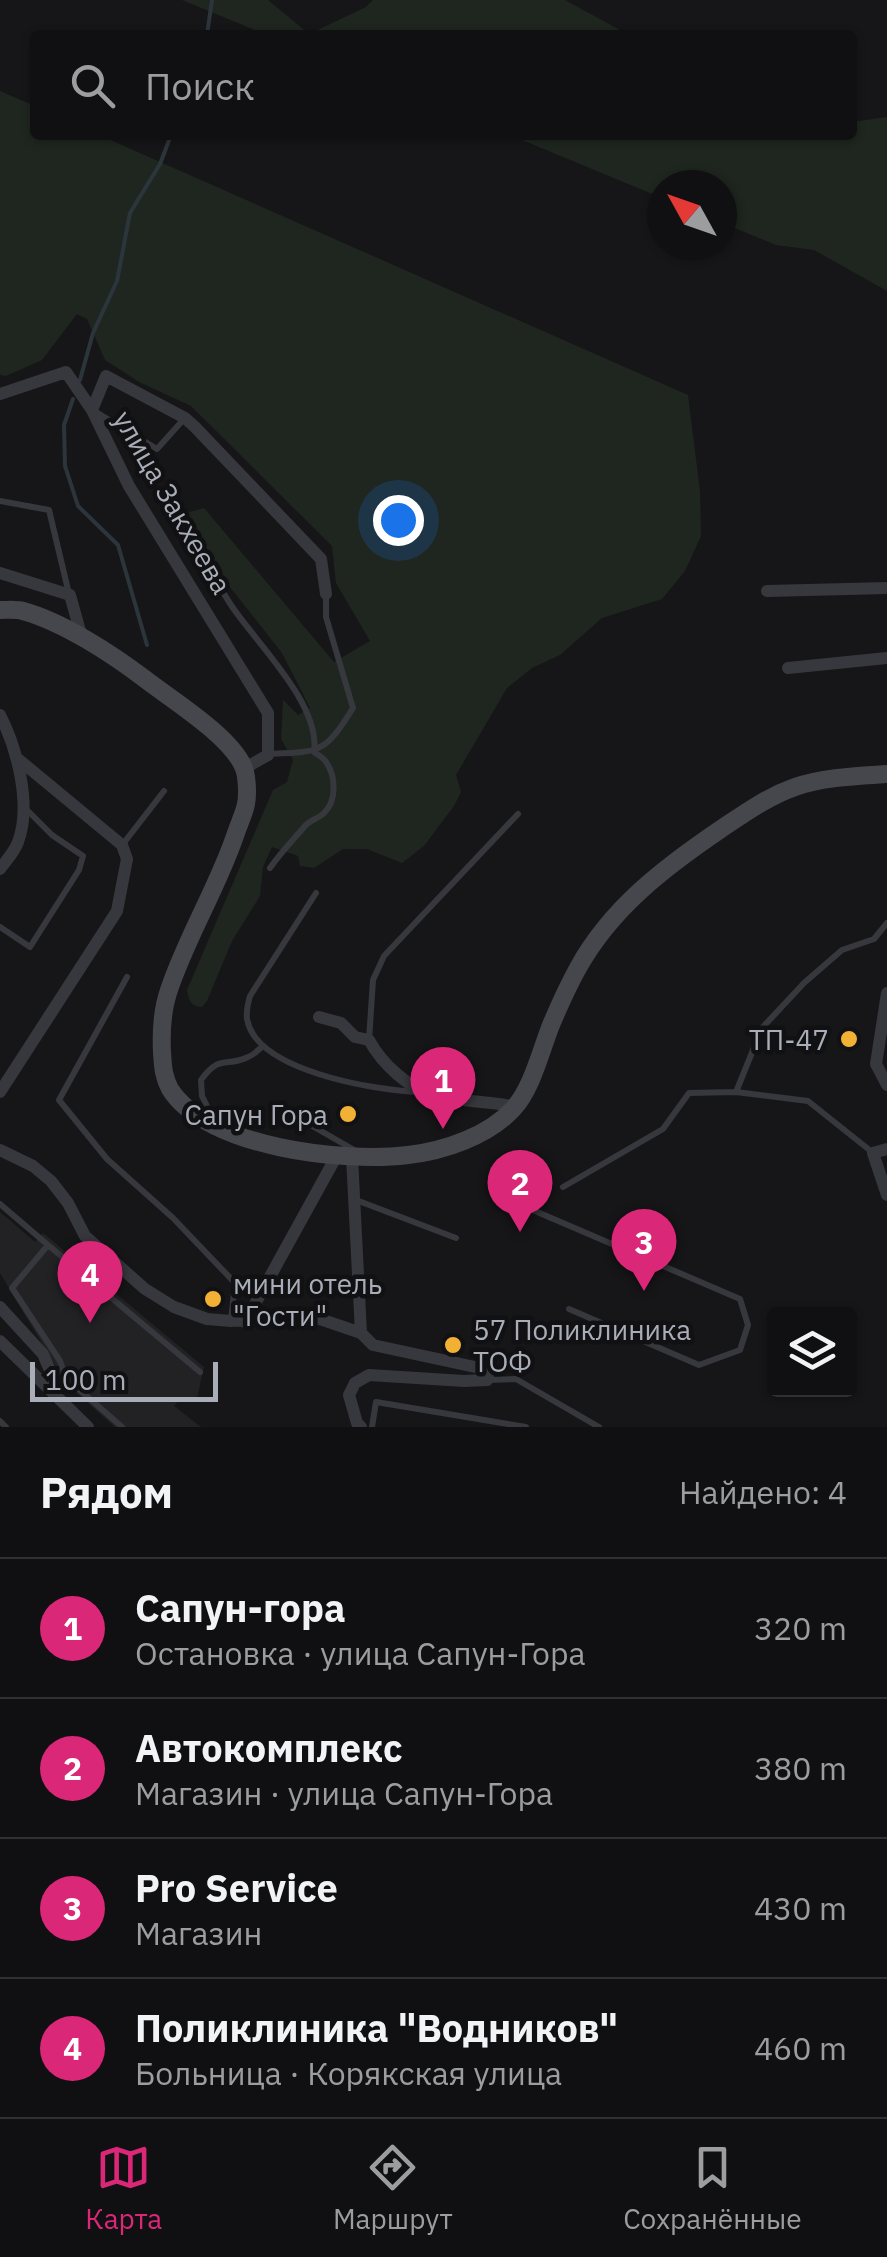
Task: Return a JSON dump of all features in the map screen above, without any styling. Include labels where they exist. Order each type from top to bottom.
[{"type":"main road","points":[[0,610],[21,610],[48,620],[135,672],[210,729],[245,768],[246,803],[230,852],[168,993],[162,1018],[163,1073],[174,1095],[189,1109],[217,1126],[257,1142],[352,1157],[408,1156],[466,1141],[516,1107],[578,968],[602,930],[633,896],[690,850],[762,801],[799,786],[887,774]]},
{"type":"street","points":[[0,394],[66,372],[92,410]]},
{"type":"street","name":"улица Закхеева","points":[[268,754],[268,713],[129,486],[92,410],[106,376],[185,418],[321,558],[326,594]]},
{"type":"street","points":[[0,574],[70,595],[82,639]]},
{"type":"street","points":[[768,592],[887,588]]},
{"type":"street","points":[[788,668],[887,658]]},
{"type":"street","points":[[0,715],[18,759],[24,806],[18,842],[0,869]]},
{"type":"street","points":[[245,768],[268,754]]},
{"type":"street","points":[[0,1092],[116,912],[127,859],[122,845],[18,759]]},
{"type":"street","points":[[887,994],[881,1062],[887,1085]]},
{"type":"street","points":[[319,1017],[343,1024],[355,1037],[369,1040],[396,1072],[428,1093],[516,1107]]},
{"type":"street","points":[[0,1150],[34,1166],[52,1181],[85,1236],[145,1289],[174,1307],[207,1318],[238,1322],[300,1316],[334,1322],[361,1333],[373,1345],[489,1370],[487,1380],[464,1381],[369,1374],[355,1384],[349,1395],[361,1427]]},
{"type":"street","points":[[880,1151],[887,1195]]},
{"type":"street","points":[[238,1322],[352,1157]]},
{"type":"street","points":[[352,1157],[361,1333]]},
{"type":"street","points":[[0,1308],[43,1354],[53,1376],[88,1427]]},
{"type":"street","points":[[0,1342],[53,1376]]},
{"type":"lane","points":[[92,410],[157,449],[185,418]]},
{"type":"lane","points":[[0,501],[49,510],[70,595]]},
{"type":"lane","points":[[174,521],[205,561],[232,607],[279,666],[316,738],[314,752]]},
{"type":"lane","points":[[268,754],[314,752],[334,739],[353,708],[326,617],[326,594]]},
{"type":"lane","points":[[270,868],[284,846],[296,839],[308,822],[324,814],[333,799],[333,780],[326,761],[314,752]]},
{"type":"lane","points":[[122,845],[164,790]]},
{"type":"lane","points":[[0,927],[30,947],[80,870],[83,856],[52,835],[24,806]]},
{"type":"lane","points":[[369,1040],[373,980],[384,956],[518,814]]},
{"type":"lane","points":[[316,893],[250,996],[246,1016],[251,1032],[263,1046],[313,1074],[385,1090],[428,1093]]},
{"type":"lane","points":[[736,1092],[762,1028],[842,950],[874,940],[887,923]]},
{"type":"lane","points":[[127,977],[59,1100],[107,1160],[174,1218],[235,1284],[238,1322]]},
{"type":"lane","points":[[217,1126],[202,1096],[201,1080],[212,1066],[246,1059],[263,1046]]},
{"type":"lane","points":[[563,1187],[663,1129],[689,1094],[736,1092],[808,1101],[880,1151]]},
{"type":"lane","points":[[300,1119],[352,1157]]},
{"type":"lane","points":[[493,1169],[499,1190],[528,1208],[740,1300],[748,1325],[740,1350],[700,1365],[569,1309]]},
{"type":"lane","points":[[355,1199],[456,1238]]},
{"type":"lane","points":[[0,1204],[200,1372]]},
{"type":"lane","points":[[48,1245],[12,1288],[60,1361],[53,1376],[66,1378],[122,1427]]},
{"type":"lane","points":[[487,1380],[516,1379],[599,1427]]},
{"type":"lane","points":[[372,1427],[376,1402],[526,1427]]},
{"type":"lane","points":[[0,1421],[6,1427]]},
{"type":"shaded area","points":[[182,0],[268,0],[304,30],[255,30]]},
{"type":"shaded area","points":[[373,0],[565,0],[620,30],[317,30]]},
{"type":"shaded area","points":[[0,91],[30,104],[30,140],[110,140],[688,395],[700,491],[701,536],[685,571],[662,599],[602,618],[560,655],[532,668],[507,688],[456,775],[461,792],[454,806],[424,846],[402,863],[367,849],[343,849],[314,868],[300,866],[298,856],[272,847],[263,867],[260,896],[232,941],[202,1007],[191,1002],[187,990],[273,790],[287,782],[293,760],[281,739],[283,700],[298,715],[310,708],[282,653],[173,515],[179,507],[190,512],[204,508],[334,662],[370,641],[336,583],[332,546],[191,406],[139,382],[105,360],[87,319],[77,314],[42,360],[0,375]]},
{"type":"shaded area","points":[[887,117],[887,291],[814,250],[776,245],[737,229],[737,170],[647,170],[647,192],[522,140],[857,140],[857,121]]},
{"type":"shaded area","points":[[0,1212],[35,1242],[43,1233],[204,1367],[196,1402],[180,1399],[174,1406],[201,1427],[115,1427],[61,1379],[0,1273]]},
{"type":"waterway","points":[[208,30],[212,0]]},
{"type":"waterway","points":[[80,380],[93,333],[117,281],[130,213],[160,164],[169,140]]},
{"type":"waterway","points":[[73,399],[64,425],[65,466],[78,506],[118,545],[147,645]]},
{"type":"place","name":"ТП-47","points":[[849,1039]]},
{"type":"place","name":"Сапун Гора","points":[[348,1114]]},
{"type":"place","name":"Сапун-гора","points":[[443,1129]]},
{"type":"place","name":"Автокомплекс","points":[[520,1232]]},
{"type":"place","name":"Pro Service","points":[[644,1291]]},
{"type":"place","name":"мини отель \"Гости\"","points":[[213,1299]]},
{"type":"place","name":"Поликлиника \"Водников\"","points":[[90,1323]]},
{"type":"place","name":"57 Поликлиника ТОФ","points":[[453,1345]]}]
